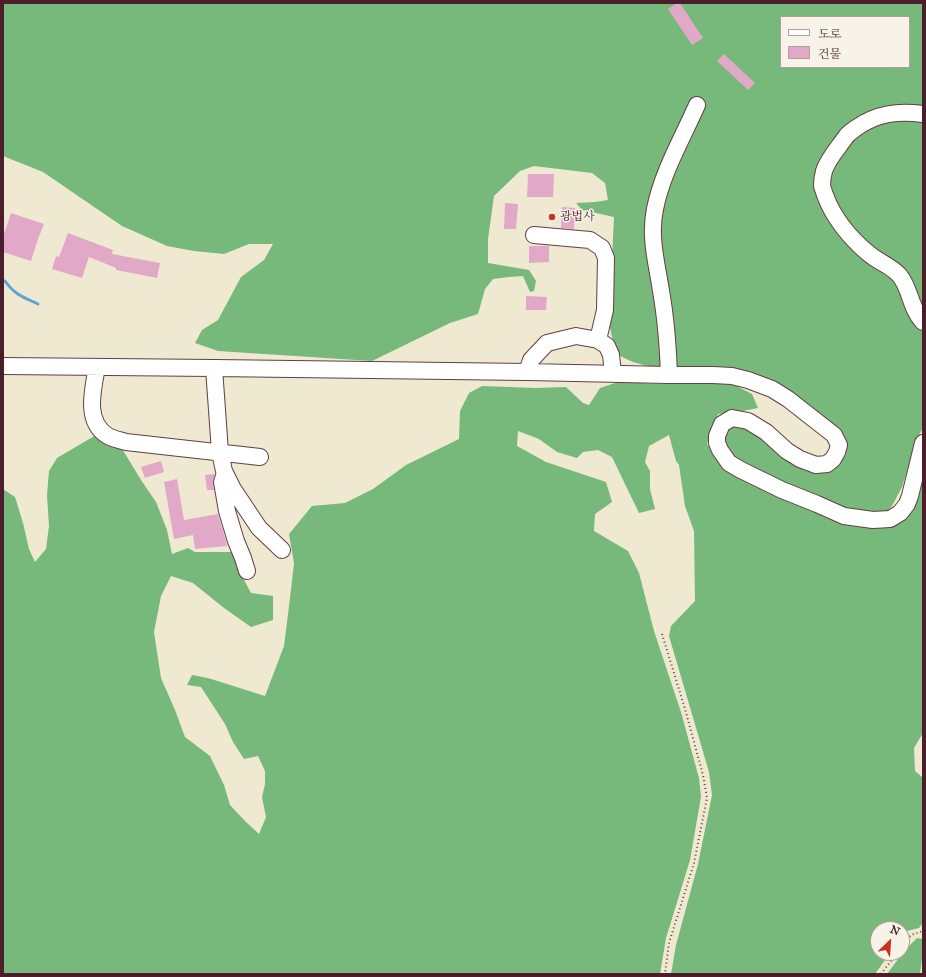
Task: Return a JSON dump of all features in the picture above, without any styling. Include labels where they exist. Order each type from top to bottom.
[{"type":"street","points":[[669,376],[668,349],[661,290],[654,251],[653,225],[661,187],[671,161],[697,105]]},
{"type":"street","points":[[923,114],[894,113],[880,116],[865,122],[848,134],[827,164],[822,186],[827,200],[837,219],[850,236],[869,254],[894,270],[900,276],[913,307],[923,322]]},
{"type":"street","points":[[534,235],[590,240],[602,248],[606,258],[605,310],[598,340]]},
{"type":"street","points":[[527,372],[531,360],[548,343],[576,336],[598,340],[607,346],[611,355],[613,374]]},
{"type":"street","points":[[3,366],[732,376],[772,389],[788,399],[834,435],[839,445],[837,452],[827,464],[816,465],[800,459],[787,451],[766,432],[748,421],[732,418],[722,424],[717,436],[717,443],[720,450],[729,463],[782,490],[844,516],[873,520],[890,519],[900,513],[907,504],[923,443]]},
{"type":"street","points":[[97,367],[92,408],[95,422],[108,436],[126,442],[260,457]]},
{"type":"street","points":[[214,368],[220,452],[224,472],[233,489],[259,528],[282,550]]},
{"type":"street","points":[[224,472],[222,482],[227,511],[247,571]]},
{"type":"path","points":[[662,634],[703,775],[706,798],[694,863],[669,943],[665,974]]},
{"type":"path","points":[[910,936],[923,931]]},
{"type":"path","points":[[881,974],[891,961]]},
{"type":"green space","points":[[3,3],[923,3],[923,108],[870,112],[816,180],[890,275],[923,328],[923,427],[916,442],[902,487],[892,506],[884,514],[860,514],[800,493],[732,457],[723,440],[727,428],[738,422],[816,468],[843,452],[768,383],[655,368],[633,362],[620,356],[613,341],[609,323],[614,217],[582,210],[576,203],[608,200],[605,183],[592,173],[534,166],[520,171],[494,196],[488,239],[488,263],[529,270],[536,281],[534,291],[530,292],[523,276],[493,279],[485,289],[478,314],[450,323],[372,361],[218,351],[195,343],[202,330],[218,320],[241,277],[264,260],[273,244],[249,244],[224,254],[167,246],[122,226],[43,172],[3,156]]},
{"type":"green space","points":[[923,118],[923,312],[834,204],[829,186],[830,170],[850,139],[883,120]]},
{"type":"green space","points":[[695,380],[725,380],[752,394],[758,408],[718,414],[707,444],[724,464],[842,521],[875,528],[895,526],[907,517],[913,506],[923,468],[923,733],[914,748],[915,771],[923,778],[923,923],[919,928],[910,930],[910,921],[870,921],[870,961],[884,961],[875,974],[671,974],[676,945],[698,864],[712,795],[709,772],[669,636],[671,626],[695,601],[694,531],[685,506],[679,465],[676,461],[669,435],[649,446],[645,462],[650,471],[650,489],[655,509],[639,513],[612,457],[598,450],[583,452],[577,458],[557,452],[539,439],[518,431],[517,446],[546,462],[606,482],[612,502],[595,514],[594,531],[628,551],[639,573],[654,631],[681,712],[699,778],[701,797],[690,860],[666,938],[660,974],[3,974],[3,489],[15,497],[29,549],[35,562],[46,549],[49,526],[47,495],[49,471],[57,458],[96,435],[121,447],[156,502],[167,530],[172,554],[188,548],[195,552],[232,552],[251,593],[273,596],[273,620],[251,627],[193,583],[171,576],[161,596],[154,632],[161,678],[185,737],[210,756],[224,785],[230,805],[259,834],[266,817],[262,797],[265,784],[265,771],[258,756],[244,759],[233,742],[225,724],[201,687],[187,685],[192,675],[208,678],[265,696],[284,646],[294,563],[289,534],[312,506],[345,503],[373,489],[406,465],[459,439],[460,411],[469,393],[482,386],[536,388],[566,387],[583,403],[589,405],[600,388],[618,382],[663,384]]},
{"type":"green space","points":[[917,938],[923,939],[920,974],[887,974],[897,961],[910,961],[910,945]]},
{"type":"building","points":[[677,3],[680,3],[703,38],[692,45],[668,9]]},
{"type":"building","points":[[724,54],[755,83],[748,90],[717,61]]},
{"type":"building","points":[[528,174],[554,174],[553,197],[527,197]]},
{"type":"building","points":[[505,203],[518,204],[516,229],[504,229]]},
{"type":"building","points":[[562,207],[575,208],[574,229],[561,228]]},
{"type":"building","points":[[11,213],[44,224],[31,261],[3,252],[3,237]]},
{"type":"building","points":[[68,233],[113,250],[112,254],[160,263],[157,278],[116,270],[116,268],[89,257],[82,278],[52,269],[56,256],[59,257]]},
{"type":"building","points":[[529,246],[549,246],[549,262],[529,263]]},
{"type":"building","points":[[526,296],[547,297],[546,310],[526,310]]},
{"type":"building","points":[[161,461],[164,472],[145,478],[141,467]]},
{"type":"building","points":[[215,474],[213,483],[214,490],[207,490],[205,475]]},
{"type":"building","points":[[177,479],[184,520],[218,514],[227,546],[195,549],[193,535],[174,539],[164,482]]},
{"type":"waterway","points":[[3,281],[5,281],[12,290],[38,304]]},
{"type":"place","name":"광법사","points":[[552,217]]}]
